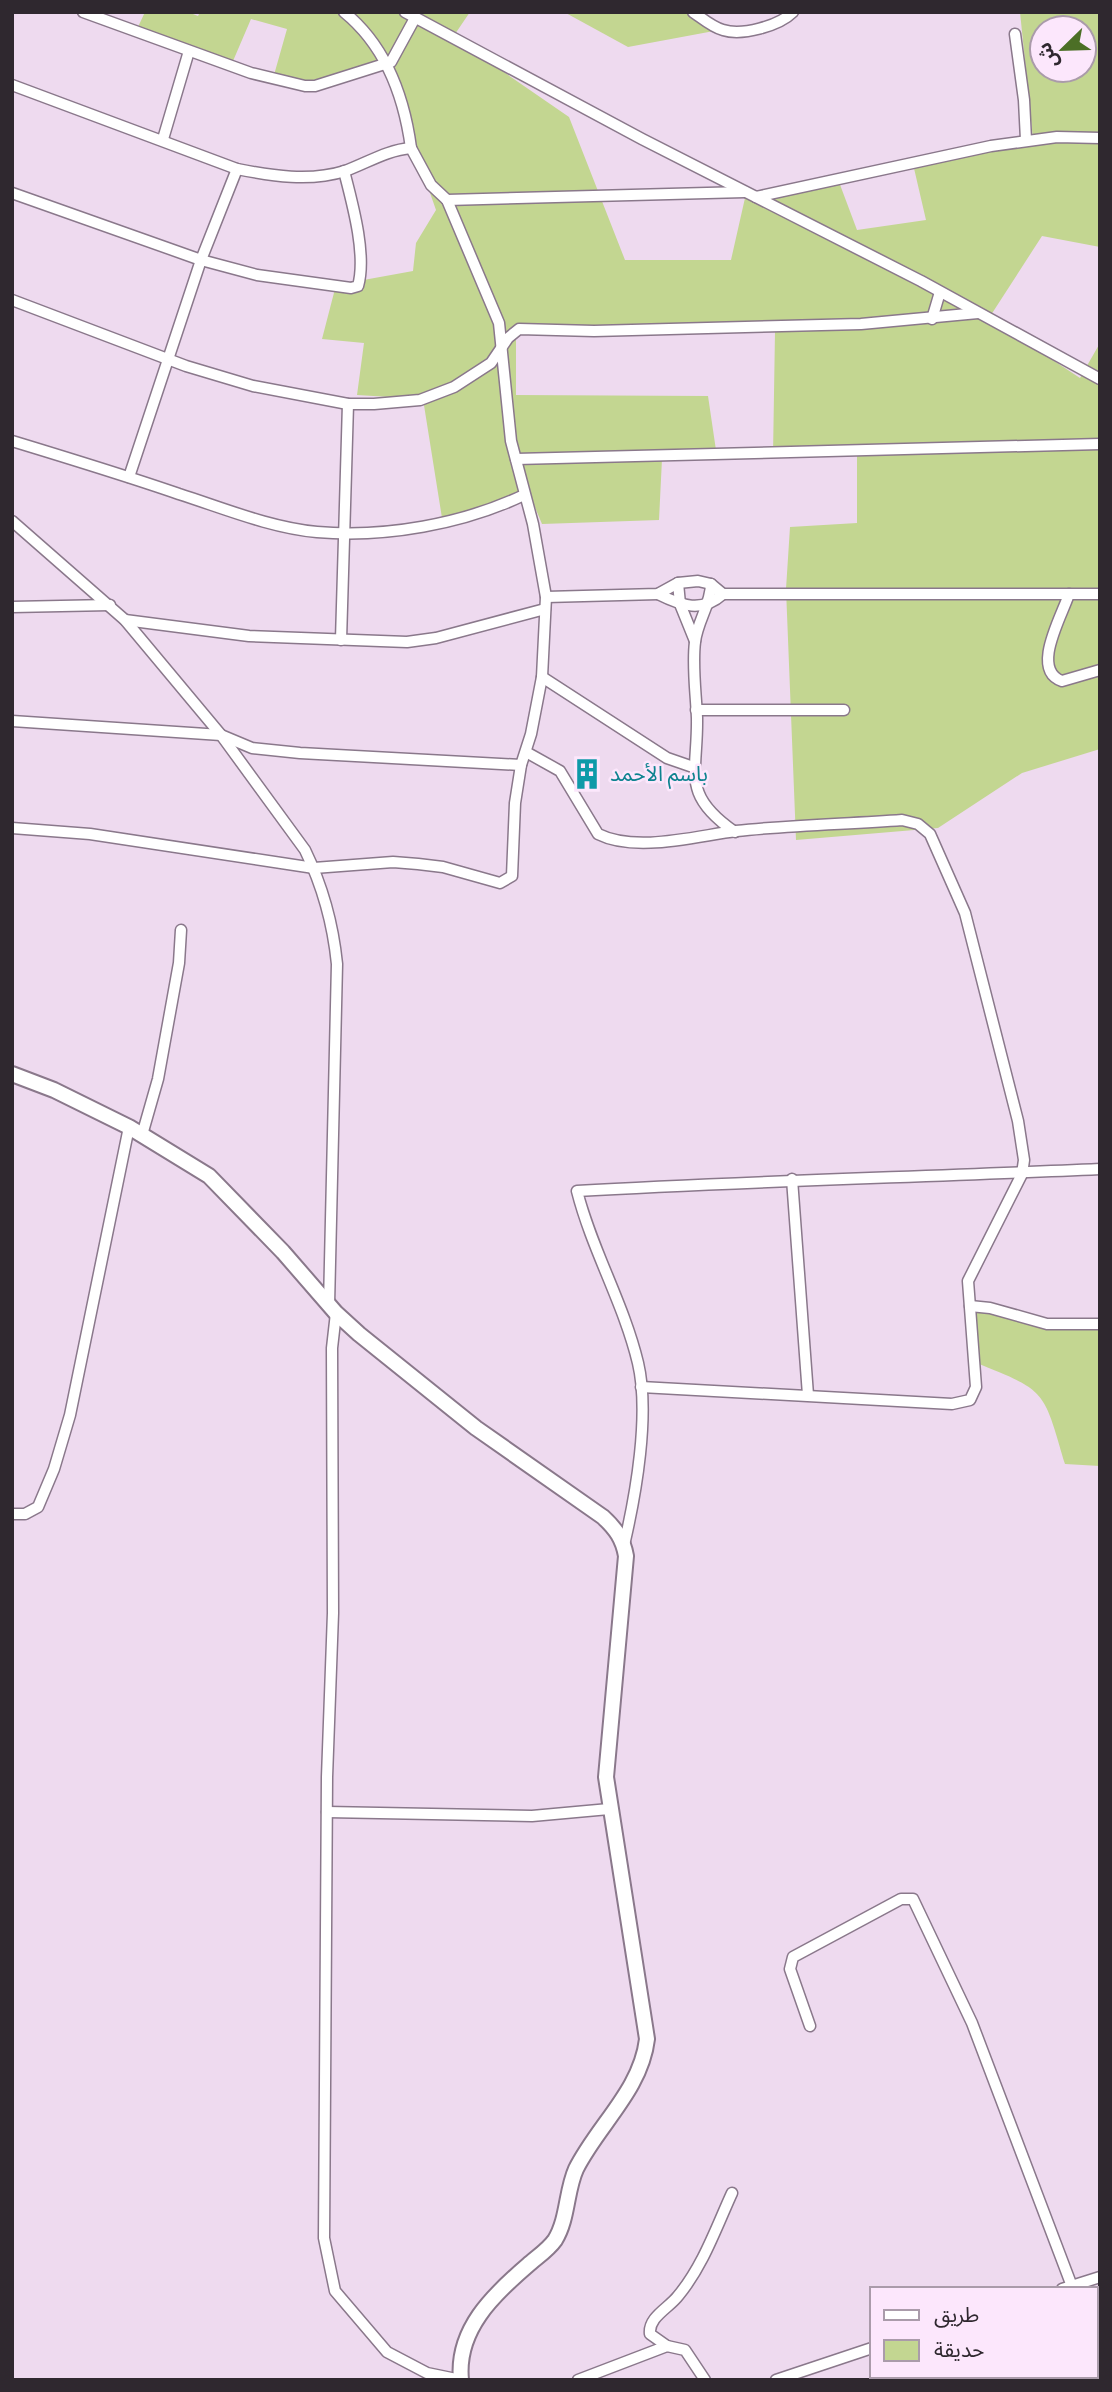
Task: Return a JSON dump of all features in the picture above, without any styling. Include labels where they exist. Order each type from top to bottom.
[{"type":"street","points":[[83,12],[109,17],[188,51],[251,73],[305,86],[316,86],[387,64],[395,59],[415,18]]},
{"type":"street","points":[[12,828],[90,834],[314,868],[393,862],[443,867],[500,883],[509,880],[513,872],[515,803],[520,765],[526,752],[542,677],[546,597],[505,395],[499,323],[447,200],[431,186],[411,148],[406,113],[387,64],[362,28],[344,12]]},
{"type":"street","points":[[405,12],[940,292],[1100,379]]},
{"type":"street","points":[[693,12],[723,30],[732,31],[775,24],[793,12]]},
{"type":"street","points":[[1015,34],[1024,100],[1026,140]]},
{"type":"street","points":[[163,139],[188,51]]},
{"type":"street","points":[[12,85],[107,122],[163,139],[237,169],[296,177],[344,171],[396,149],[411,148]]},
{"type":"street","points":[[447,200],[751,195],[1026,140],[1100,138]]},
{"type":"street","points":[[129,477],[201,260],[237,169]]},
{"type":"street","points":[[12,194],[201,260],[257,275],[321,285],[358,286],[354,209],[344,171]]},
{"type":"street","points":[[932,319],[940,292]]},
{"type":"street","points":[[12,300],[168,359],[253,386],[348,404],[420,400],[454,387],[491,363],[508,338],[519,329],[594,331],[932,319],[978,313]]},
{"type":"street","points":[[341,640],[348,404]]},
{"type":"street","points":[[12,441],[238,513],[315,532],[371,533],[462,517],[524,495]]},
{"type":"street","points":[[516,459],[1100,444]]},
{"type":"street","points":[[12,521],[125,620],[222,735],[305,850],[314,868],[334,933],[337,964],[332,1309],[332,1613],[327,1812],[324,2238],[328,2268],[335,2291],[387,2352],[427,2373],[461,2380],[464,2349],[475,2319],[500,2290],[555,2240],[576,2171],[633,2081],[645,2054],[646,2039],[606,1777],[626,1556],[624,1545],[615,1528],[603,1517],[475,1428],[332,1309],[209,1176],[129,1127],[54,1090],[12,1074]]},
{"type":"street","points":[[658,594],[678,583],[698,581],[711,584],[723,594]]},
{"type":"street","points":[[678,583],[680,604],[695,641]]},
{"type":"street","points":[[711,584],[695,641],[693,767],[695,785],[702,800],[710,812],[735,832]]},
{"type":"street","points":[[546,597],[658,594],[680,604],[705,607],[723,594],[1100,594]]},
{"type":"street","points":[[1069,594],[1049,646],[1046,660],[1050,673],[1062,681],[1100,670]]},
{"type":"street","points":[[12,607],[110,605]]},
{"type":"street","points":[[125,620],[249,636],[407,642],[436,638],[545,609]]},
{"type":"street","points":[[542,677],[667,758],[693,767]]},
{"type":"street","points":[[696,710],[844,710]]},
{"type":"street","points":[[12,721],[222,735],[252,748],[300,753],[520,765]]},
{"type":"street","points":[[526,752],[560,771],[593,829],[605,837],[620,841],[685,840],[735,832],[902,820],[918,824],[930,834],[965,913],[979,958],[1018,1121],[1024,1160],[1022,1174],[968,1281],[976,1387],[970,1400],[952,1404],[641,1387]]},
{"type":"street","points":[[142,1135],[158,1079],[179,963],[181,930]]},
{"type":"street","points":[[12,1514],[25,1514],[38,1507],[54,1469],[70,1415],[129,1127]]},
{"type":"street","points":[[624,1545],[635,1500],[641,1387],[638,1361],[577,1191],[955,1172],[1022,1174],[1100,1169]]},
{"type":"street","points":[[792,1179],[808,1395]]},
{"type":"street","points":[[970,1306],[990,1308],[1047,1324],[1100,1324]]},
{"type":"street","points":[[327,1812],[532,1816],[609,1809]]},
{"type":"street","points":[[810,2026],[790,1969],[793,1957],[901,1899],[913,1899],[972,2023],[1068,2287]]},
{"type":"street","points":[[705,2380],[685,2350],[667,2346],[650,2334],[651,2322],[680,2294],[700,2263],[732,2193]]},
{"type":"street","points":[[1071,2287],[1100,2277]]},
{"type":"street","points":[[578,2380],[667,2346]]},
{"type":"street","points":[[776,2380],[870,2349]]},
{"type":"green space","points":[[145,12],[188,12],[198,16],[200,12],[470,12],[453,37],[569,117],[625,260],[731,260],[745,198],[839,182],[857,230],[926,220],[913,164],[1033,139],[1020,12],[1100,12],[1100,247],[1042,236],[989,318],[1080,378],[1100,343],[1100,749],[1022,773],[938,828],[796,840],[786,589],[790,527],[857,523],[857,452],[773,455],[775,332],[516,327],[516,395],[708,396],[717,457],[662,459],[659,520],[542,524],[529,493],[442,518],[423,399],[357,395],[364,343],[322,339],[336,285],[413,271],[416,243],[436,210],[384,62],[309,81],[272,82],[287,29],[251,19],[233,61],[138,27]]},
{"type":"green space","points":[[564,12],[685,12],[714,31],[628,47]]},
{"type":"green space","points":[[964,1305],[1100,1328],[1100,1466],[1065,1464],[1052,1421],[1039,1396],[1016,1380],[974,1362]]},
{"type":"place","name":"باسم الأحمد","points":[[587,774]]}]
